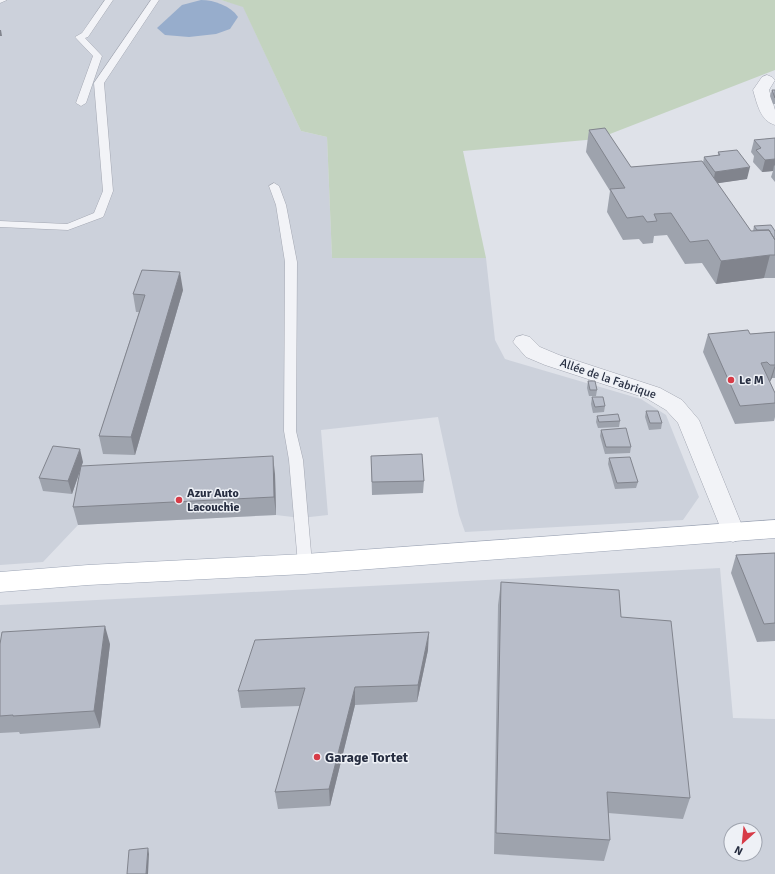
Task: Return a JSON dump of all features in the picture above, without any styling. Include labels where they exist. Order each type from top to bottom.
[{"type":"main road","points":[[0,582],[88,575],[305,564],[775,529]]},
{"type":"street","points":[[771,78],[761,90],[766,109],[775,120]]},
{"type":"street","name":"Allée de la Fabrique","points":[[524,342],[533,352],[552,360],[653,393],[674,405],[688,420],[733,532]]},
{"type":"lane","points":[[81,103],[98,56],[79,37],[85,35],[109,0]]},
{"type":"lane","points":[[0,224],[68,227],[99,215],[108,191],[99,83],[155,0]]},
{"type":"lane","points":[[274,186],[281,205],[291,262],[290,431],[296,460],[305,564]]},
{"type":"shaded area","points":[[0,0],[221,0],[243,6],[301,131],[327,137],[332,258],[486,258],[495,340],[505,359],[641,399],[666,415],[699,497],[683,520],[465,532],[459,515],[438,417],[321,430],[328,515],[301,518],[276,515],[78,525],[43,562],[0,565]]},
{"type":"shaded area","points":[[720,568],[733,718],[775,719],[775,874],[0,874],[0,605]]},
{"type":"green space","points":[[221,0],[775,0],[775,70],[597,139],[463,151],[486,258],[332,258],[327,137],[301,131],[243,7]]},
{"type":"water","points":[[201,0],[222,4],[235,13],[238,17],[230,29],[216,34],[189,37],[165,35],[157,28],[182,5]]},
{"type":"building","points":[[772,90],[775,90],[775,98]]},
{"type":"building","points":[[605,128],[631,167],[702,161],[751,231],[769,230],[775,240],[775,255],[721,261],[708,240],[690,242],[671,213],[654,214],[657,221],[647,222],[643,216],[627,218],[610,189],[625,188],[589,130]]},
{"type":"building","points":[[775,138],[775,159],[765,160],[756,150],[761,148],[754,140]]},
{"type":"building","points":[[737,150],[750,167],[715,172],[704,157],[720,155],[718,152]]},
{"type":"building","points":[[771,225],[775,231],[775,240],[769,230],[757,230],[754,226]]},
{"type":"building","points":[[142,270],[180,272],[131,437],[99,436],[145,295],[133,294]]},
{"type":"building","points":[[748,330],[750,334],[775,332],[775,365],[770,365],[767,362],[761,363],[775,393],[775,403],[740,406],[708,334]]},
{"type":"building","points":[[588,381],[595,381],[597,390],[590,390]]},
{"type":"building","points":[[592,397],[603,397],[605,406],[595,407]]},
{"type":"building","points":[[646,411],[658,411],[662,423],[650,423]]},
{"type":"building","points":[[618,414],[620,421],[599,422],[597,416]]},
{"type":"building","points":[[626,428],[631,447],[606,447],[601,430]]},
{"type":"building","points":[[53,446],[80,449],[68,481],[39,478]]},
{"type":"building","points":[[422,454],[424,481],[372,482],[371,456]]},
{"type":"building","points":[[273,456],[274,497],[73,507],[81,466]]},
{"type":"building","points":[[630,457],[638,482],[617,483],[609,458]]},
{"type":"building","points":[[775,553],[775,623],[764,624],[736,555]]},
{"type":"building","points":[[501,582],[619,590],[621,617],[671,621],[690,798],[607,792],[610,840],[496,833]]},
{"type":"building","points":[[105,626],[94,711],[0,716],[0,644],[2,632]]},
{"type":"building","name":"Garage Tortet","points":[[429,632],[418,685],[355,687],[329,789],[275,792],[305,688],[238,691],[255,640]]},
{"type":"building","points":[[148,848],[146,874],[127,874],[129,850]]},
{"type":"place","name":"Le M","points":[[731,380]]},
{"type":"place","name":"Azur Auto Lacouchie","points":[[179,500]]},
{"type":"place","name":"Garage Tortet","points":[[317,757]]}]
